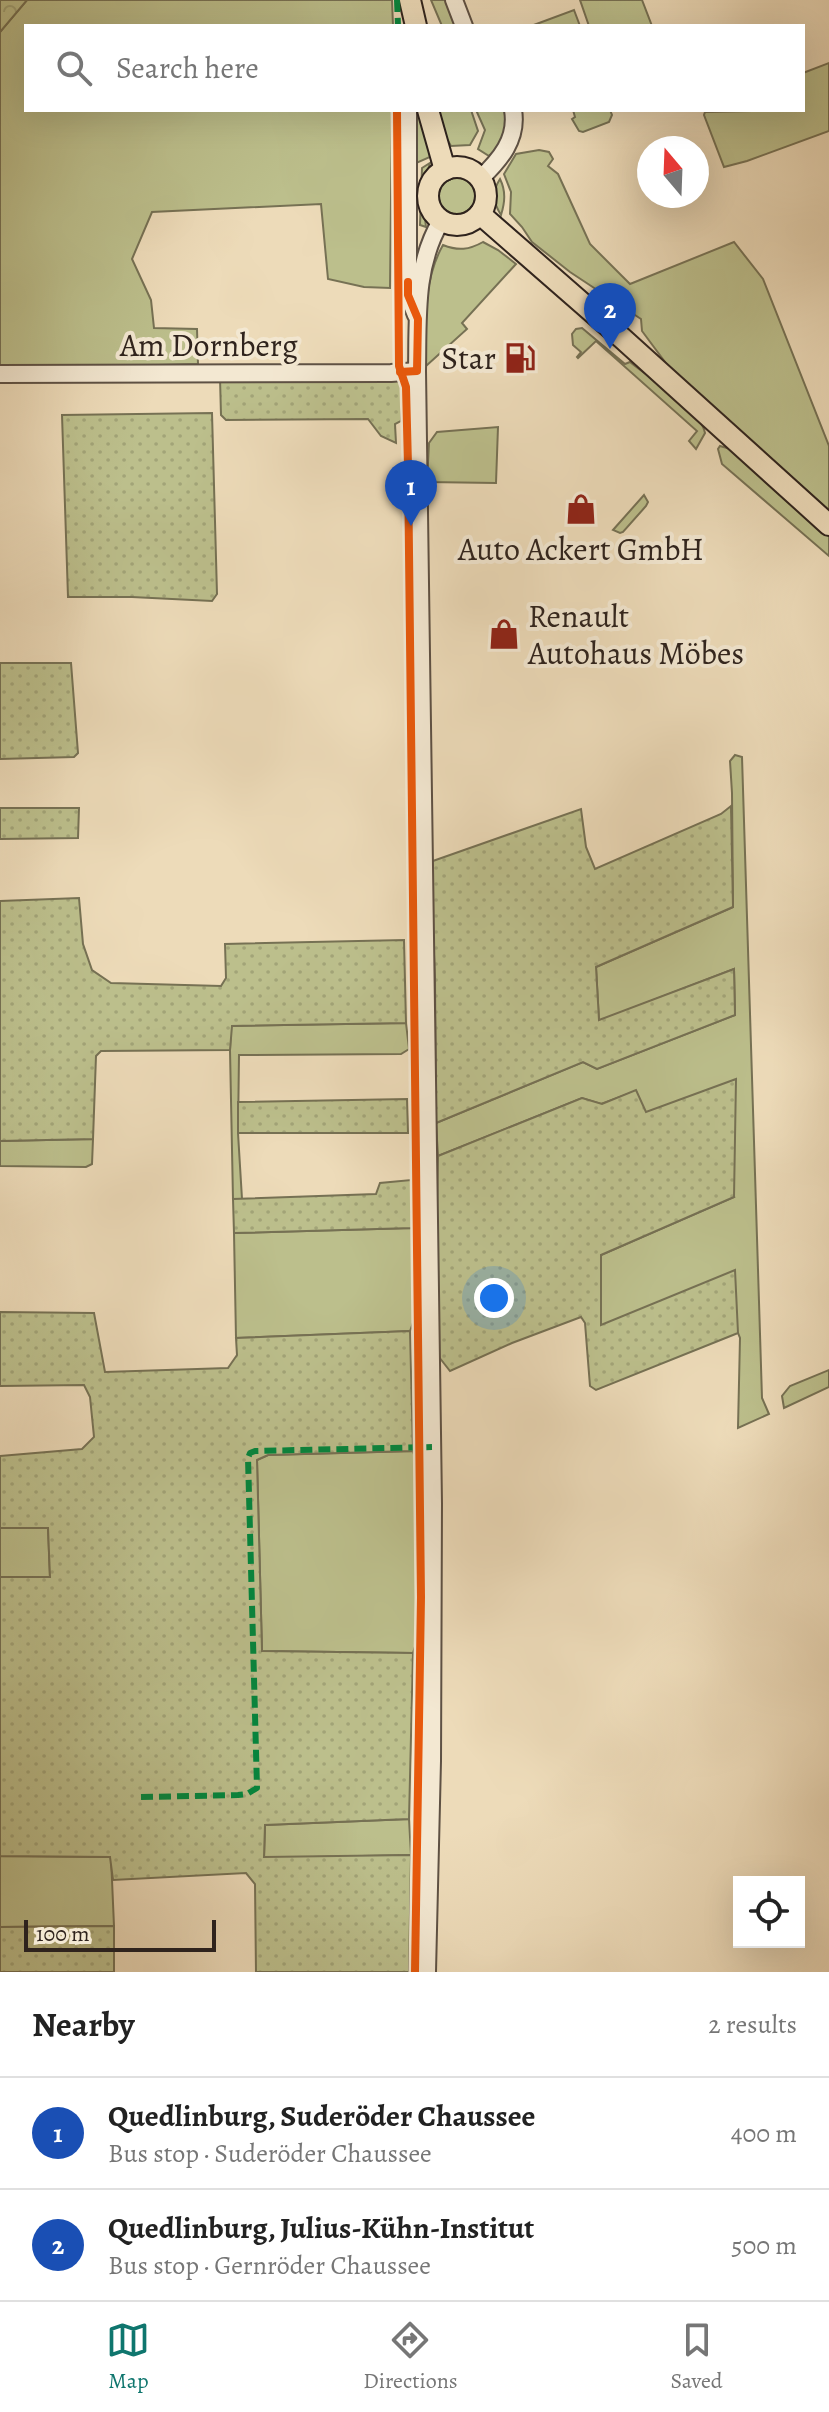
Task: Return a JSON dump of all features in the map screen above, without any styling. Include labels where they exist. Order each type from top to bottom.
[{"type":"main road","points":[[429,112],[445,170]]},
{"type":"main road","points":[[466,168],[480,179],[486,198],[480,214],[469,222],[460,225],[441,221],[431,210],[428,192],[433,179],[445,170],[466,168]]},
{"type":"main road","points":[[480,214],[829,525]]},
{"type":"street","points":[[454,0],[463,24]]},
{"type":"street","points":[[408,112],[408,295],[418,319]]},
{"type":"street","points":[[480,179],[508,146],[513,132],[513,112]]},
{"type":"street","points":[[427,1972],[433,1503],[417,371],[420,281],[427,251],[441,221]]},
{"type":"street","name":"Am Dornberg","points":[[0,374],[417,371]]},
{"type":"green space","points":[[0,0],[27,0],[0,32]]},
{"type":"green space","points":[[27,0],[392,0],[393,24],[24,24],[24,112],[392,112],[390,288],[364,287],[328,279],[321,204],[152,212],[132,259],[151,300],[154,328],[197,329],[198,364],[0,369],[0,32]]},
{"type":"green space","points":[[431,0],[447,0],[457,24],[441,24]]},
{"type":"green space","points":[[580,0],[642,0],[651,24],[588,24]]},
{"type":"green space","points":[[574,10],[579,24],[536,24]]},
{"type":"green space","points":[[829,63],[829,131],[724,167],[705,112],[805,112],[805,72]]},
{"type":"green space","points":[[415,112],[422,112],[430,157],[414,164]]},
{"type":"green space","points":[[438,112],[472,112],[478,131],[470,145],[451,146],[443,132]]},
{"type":"green space","points":[[477,112],[508,112],[504,135],[489,156],[478,149],[485,130]]},
{"type":"green space","points":[[574,112],[611,112],[612,115],[609,122],[583,132],[579,131],[572,119],[575,117]]},
{"type":"green space","points":[[539,150],[549,152],[553,159],[548,166],[558,174],[590,244],[630,284],[734,242],[763,279],[829,446],[829,514],[674,374],[642,331],[641,319],[570,272],[532,242],[510,214],[511,192],[504,174],[516,154]]},
{"type":"green space","points":[[430,163],[422,193],[426,227],[420,225],[422,168]]},
{"type":"green space","points":[[457,178],[470,183],[475,196],[470,209],[457,214],[444,209],[439,196],[444,183]]},
{"type":"green space","points":[[500,179],[504,197],[501,215],[494,197]]},
{"type":"green space","points":[[483,242],[516,264],[462,323],[467,329],[426,366],[428,289],[436,259],[443,245],[463,249]]},
{"type":"green space","points":[[582,328],[625,364],[630,362],[661,385],[694,414],[705,433],[696,449],[689,441],[697,431],[596,341],[577,357],[581,352],[573,345],[572,334]]},
{"type":"green space","points":[[220,378],[397,379],[401,386],[401,421],[395,424],[396,443],[381,436],[368,419],[226,420],[221,415]]},
{"type":"green space","points":[[212,413],[217,594],[212,601],[68,597],[62,415]]},
{"type":"green space","points":[[498,427],[496,483],[427,482],[429,443],[437,432]]},
{"type":"green space","points":[[720,446],[734,450],[829,536],[829,556],[722,464]]},
{"type":"green space","points":[[644,495],[648,502],[646,506],[623,532],[613,530]]},
{"type":"green space","points":[[0,663],[71,663],[78,753],[74,757],[0,759]]},
{"type":"green space","points":[[735,755],[742,757],[762,1398],[769,1414],[738,1428],[738,1333],[601,1326],[601,1255],[734,1197],[645,1113],[636,1091],[601,1104],[582,1098],[438,1156],[436,1123],[583,1062],[597,1069],[735,1015],[734,969],[599,1021],[596,967],[733,907],[730,761]]},
{"type":"green space","points":[[731,806],[733,907],[596,967],[599,1020],[734,969],[735,1015],[597,1069],[583,1062],[436,1123],[430,862],[581,809],[586,847],[595,869],[721,814]]},
{"type":"green space","points":[[0,808],[79,808],[78,838],[0,839]]},
{"type":"green space","points":[[79,898],[83,944],[92,970],[111,983],[221,986],[226,978],[225,944],[404,940],[406,1023],[232,1026],[230,1050],[101,1051],[96,1056],[93,1139],[0,1141],[0,901]]},
{"type":"green space","points":[[406,1023],[409,1049],[401,1054],[239,1055],[238,1133],[242,1199],[233,1199],[231,1026]]},
{"type":"green space","points":[[736,1079],[734,1197],[601,1255],[601,1325],[735,1270],[738,1333],[596,1390],[590,1386],[585,1323],[581,1317],[450,1371],[439,1357],[436,1257],[438,1156],[582,1098],[602,1104],[636,1090],[646,1112]]},
{"type":"green space","points":[[407,1099],[408,1133],[238,1133],[238,1102]]},
{"type":"green space","points":[[93,1139],[92,1164],[86,1167],[0,1166],[0,1141]]},
{"type":"green space","points":[[411,1180],[412,1228],[234,1233],[233,1199],[376,1194],[380,1183]]},
{"type":"green space","points":[[412,1228],[414,1320],[410,1331],[236,1338],[234,1233]]},
{"type":"green space","points":[[0,1312],[94,1313],[105,1372],[228,1368],[237,1355],[236,1338],[410,1331],[413,1451],[268,1455],[257,1460],[262,1651],[413,1653],[409,1819],[265,1825],[264,1857],[411,1855],[409,1972],[256,1972],[255,1884],[246,1873],[113,1880],[110,1857],[0,1856],[0,1577],[50,1577],[48,1528],[0,1528],[0,1456],[82,1449],[94,1437],[90,1397],[84,1385],[0,1386]]},
{"type":"green space","points":[[829,1370],[829,1387],[784,1408],[782,1396],[790,1386]]},
{"type":"green space","points":[[413,1451],[416,1462],[418,1637],[413,1653],[262,1651],[257,1460],[268,1455]]},
{"type":"green space","points":[[0,1528],[48,1528],[50,1578],[0,1577]]},
{"type":"green space","points":[[409,1819],[411,1855],[264,1858],[265,1825]]},
{"type":"green space","points":[[0,1856],[111,1857],[114,1926],[0,1927]]},
{"type":"green space","points":[[114,1926],[114,1972],[0,1972],[0,1927]]},
{"type":"marked path","points":[[397,0],[398,24]]},
{"type":"marked path","points":[[141,1797],[238,1795],[257,1788],[250,1453],[432,1447]]},
{"type":"cycle path","points":[[397,112],[399,366],[406,387],[408,465],[421,1597],[415,1972]]},
{"type":"cycle path","points":[[400,372],[417,371],[418,319],[408,295],[408,282]]},
{"type":"place","name":"Quedlinburg, Julius-Kühn-Institut","points":[[610,349]]},
{"type":"place","name":"Star","points":[[520,358]]},
{"type":"place","name":"Auto Ackert GmbH","points":[[581,509]]},
{"type":"place","name":"Quedlinburg, Suderöder Chaussee","points":[[411,526]]},
{"type":"place","name":"Renault Autohaus Möbes","points":[[504,634]]}]
